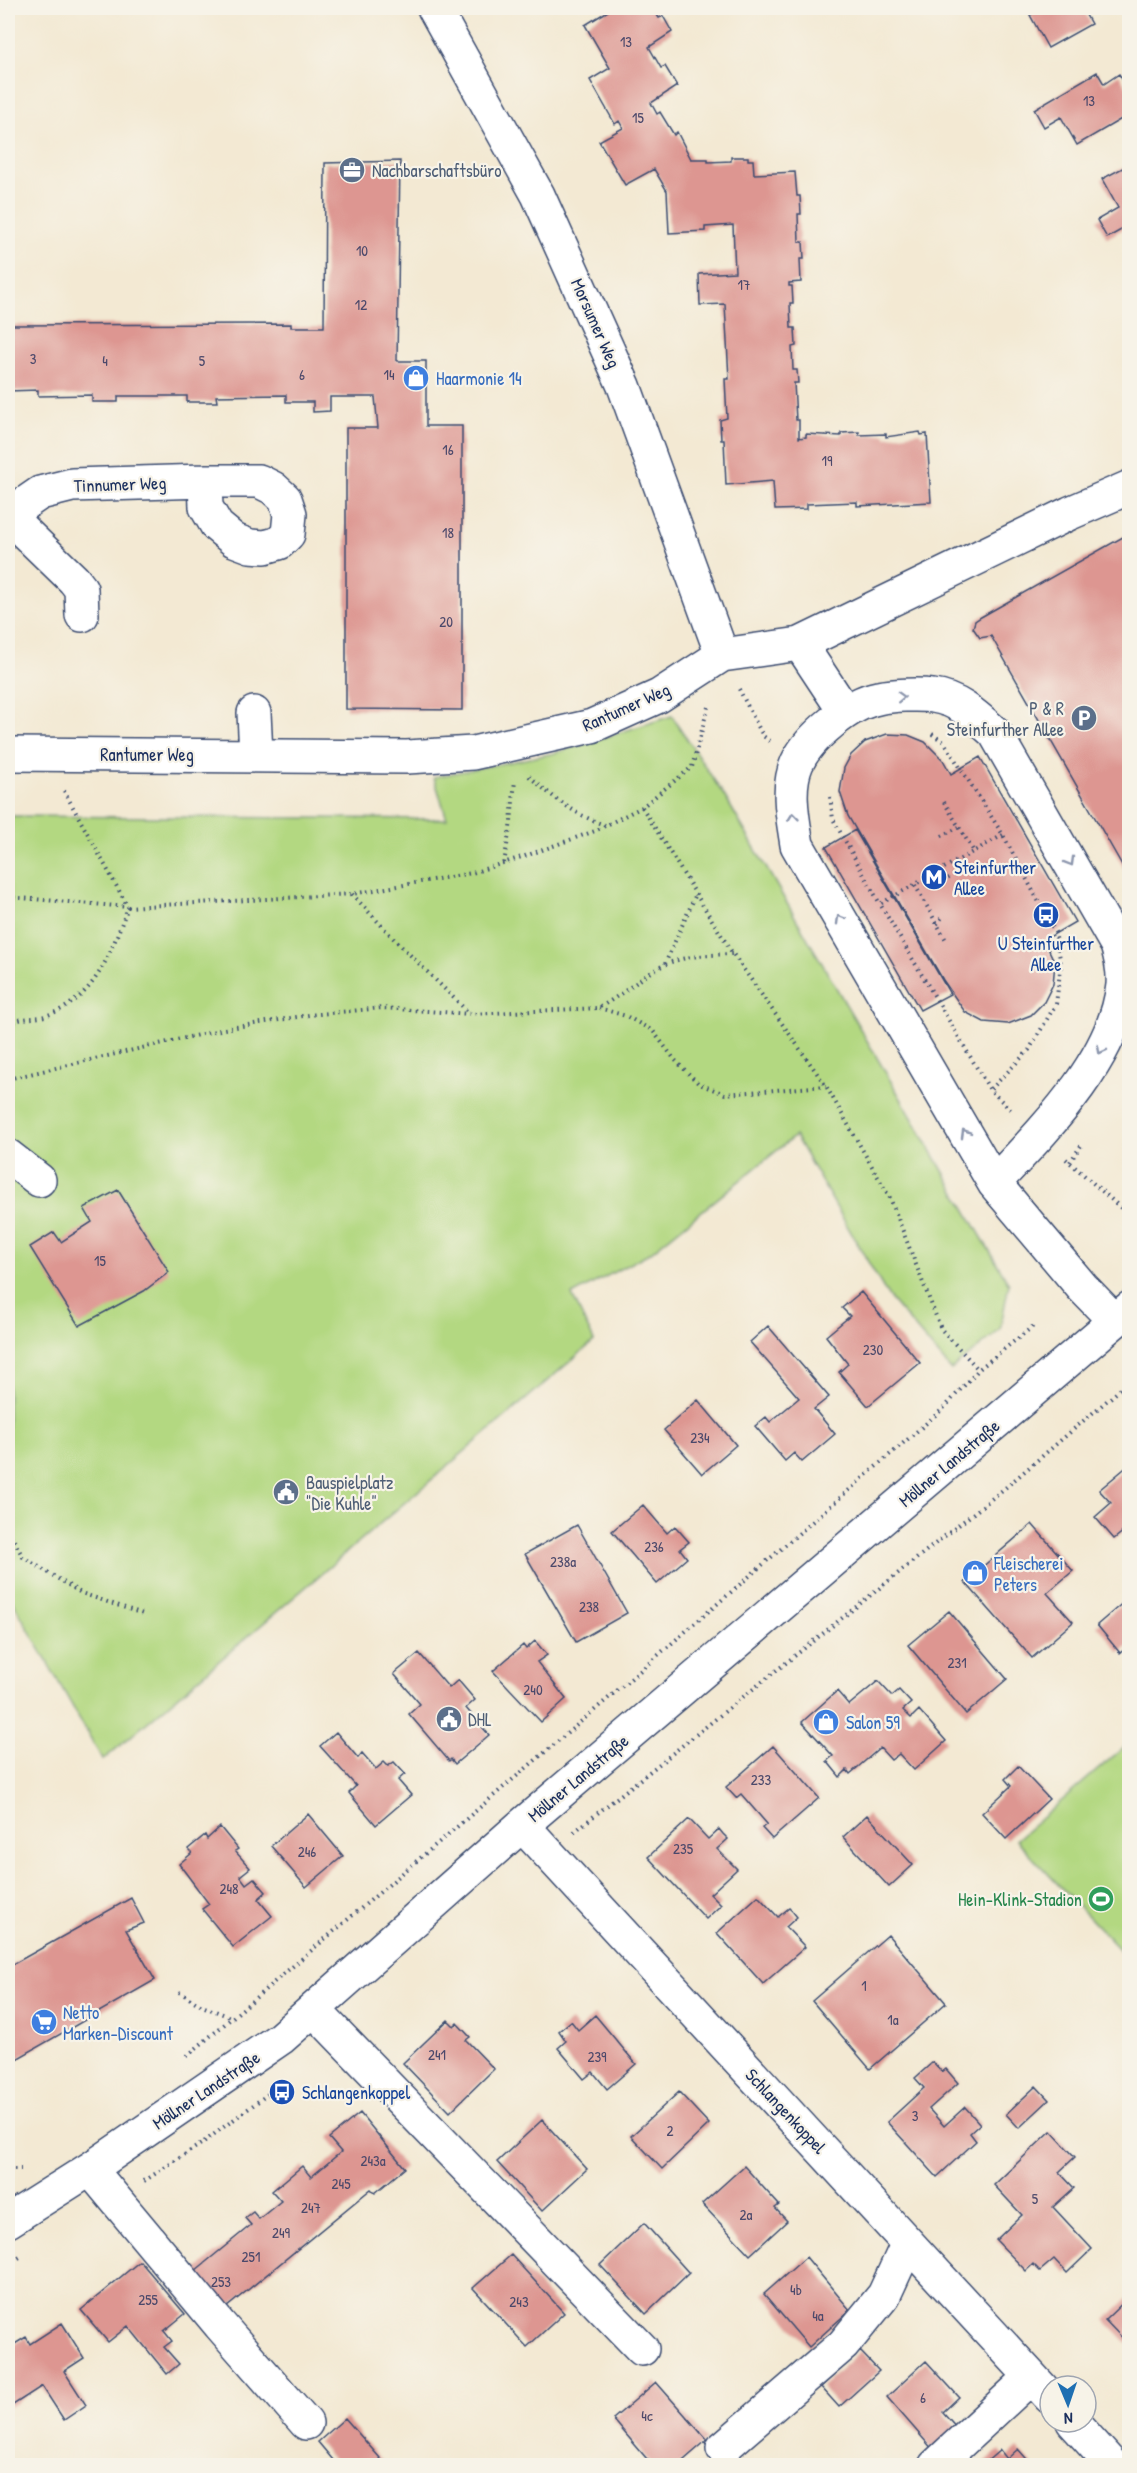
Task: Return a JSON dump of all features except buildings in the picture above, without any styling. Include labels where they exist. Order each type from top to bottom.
[{"type":"street","name":"Morsumer Weg","points":[[434,8],[538,195],[624,386],[722,655]]},
{"type":"street","name":"Tinnumer Weg","points":[[8,515],[40,493],[72,485],[205,481]]},
{"type":"street","name":"Rantumer Weg","points":[[8,754],[256,754],[407,757],[473,753],[515,754],[592,726],[659,696],[722,655],[800,644],[1070,513],[1130,488]]},
{"type":"street","points":[[8,515],[81,589],[82,615]]},
{"type":"street","points":[[800,644],[845,712]]},
{"type":"street","points":[[994,1184],[1039,1136],[1096,1059],[1114,1024],[1123,985],[1122,963],[1117,945],[995,733],[967,708],[934,696],[877,698],[845,712],[819,735],[798,763],[791,795],[797,845],[994,1184],[1122,1315]]},
{"type":"street","points":[[254,713],[256,754]]},
{"type":"street","points":[[8,1156],[39,1180]]},
{"type":"street","name":"Möllner Landstraße","points":[[8,2221],[90,2169],[260,2053],[306,2017],[522,1825],[1122,1315]]},
{"type":"street","name":"Schlangenkoppel","points":[[522,1825],[1038,2384]]},
{"type":"street","points":[[306,2017],[361,2086],[462,2196]]},
{"type":"street","points":[[306,2017],[642,2349]]},
{"type":"street","points":[[90,2169],[220,2325],[306,2422]]},
{"type":"street","points":[[723,2448],[843,2345],[884,2295],[908,2243]]},
{"type":"street","points":[[935,2466],[1038,2389]]},
{"type":"street","points":[[1084,2434],[1113,2466]]},
{"type":"path","points":[[722,655],[763,736],[798,763],[819,765],[829,773],[833,819],[880,904],[990,1090],[1130,1216]]},
{"type":"path","points":[[8,897],[128,907],[352,894],[472,873],[504,863],[606,825],[642,807],[692,767],[722,655]]},
{"type":"path","points":[[927,731],[944,742],[1003,835],[1055,932],[1060,964],[1056,1004],[1029,1050],[990,1090]]},
{"type":"path","points":[[44,754],[128,907]]},
{"type":"path","points":[[515,754],[553,797],[582,818],[606,825]]},
{"type":"path","points":[[504,863],[511,822],[515,754]]},
{"type":"path","points":[[944,802],[974,852]]},
{"type":"path","points":[[642,807],[733,954],[826,1086],[890,1198],[941,1329],[979,1369]]},
{"type":"path","points":[[942,836],[959,827]]},
{"type":"path","points":[[880,904],[1003,835]]},
{"type":"path","points":[[932,875],[937,885],[954,875]]},
{"type":"path","points":[[915,885],[946,940]]},
{"type":"path","points":[[352,894],[396,941],[471,1014]]},
{"type":"path","points":[[664,965],[696,894]]},
{"type":"path","points":[[8,1024],[20,1018],[46,1016],[72,1004],[93,984],[107,961],[128,907]]},
{"type":"path","points":[[937,924],[943,916]]},
{"type":"path","points":[[598,1008],[664,965],[695,956],[733,954]]},
{"type":"path","points":[[8,1079],[224,1029],[309,1015],[382,1008],[471,1014],[598,1008],[626,1016],[653,1032],[699,1084],[725,1094],[826,1086]]},
{"type":"path","points":[[181,2061],[945,1407],[979,1369],[1036,1324]]},
{"type":"path","points":[[569,1836],[1005,1488],[1130,1380]]},
{"type":"path","points":[[8,1530],[23,1557],[81,1593],[143,1614]]},
{"type":"path","points":[[179,1992],[202,2006],[233,2018]]},
{"type":"path","points":[[8,2169],[29,2168]]},
{"type":"green space","points":[[672,716],[725,797],[1009,1284],[1000,1330],[951,1370],[888,1296],[795,1136],[651,1252],[572,1295],[594,1341],[103,1760],[8,1593],[8,816],[447,819],[434,777],[555,753]]},
{"type":"green space","name":"Hein-Klink-Stadion","points":[[1129,1743],[1129,1959],[1016,1840]]},
{"type":"place","name":"Nachbarschaftsbüro","points":[[352,170]]},
{"type":"place","name":"Haarmonie 14","points":[[416,378]]},
{"type":"place","name":"P & R Steinfurther Allee","points":[[1084,718]]},
{"type":"place","name":"Steinfurther Allee","points":[[934,877]]},
{"type":"place","name":"U Steinfurther Allee","points":[[1046,915]]},
{"type":"place","name":"Bauspielplatz \"Die Kuhle\"","points":[[286,1492]]},
{"type":"place","name":"Fleischerei Peters","points":[[975,1573]]},
{"type":"place","name":"DHL","points":[[449,1719]]},
{"type":"place","name":"Salon 59","points":[[826,1722]]},
{"type":"place","name":"Hein-Klink-Stadion","points":[[1101,1899]]},
{"type":"place","name":"Netto Marken-Discount","points":[[44,2022]]},
{"type":"place","name":"Schlangenkoppel","points":[[282,2092]]}]
